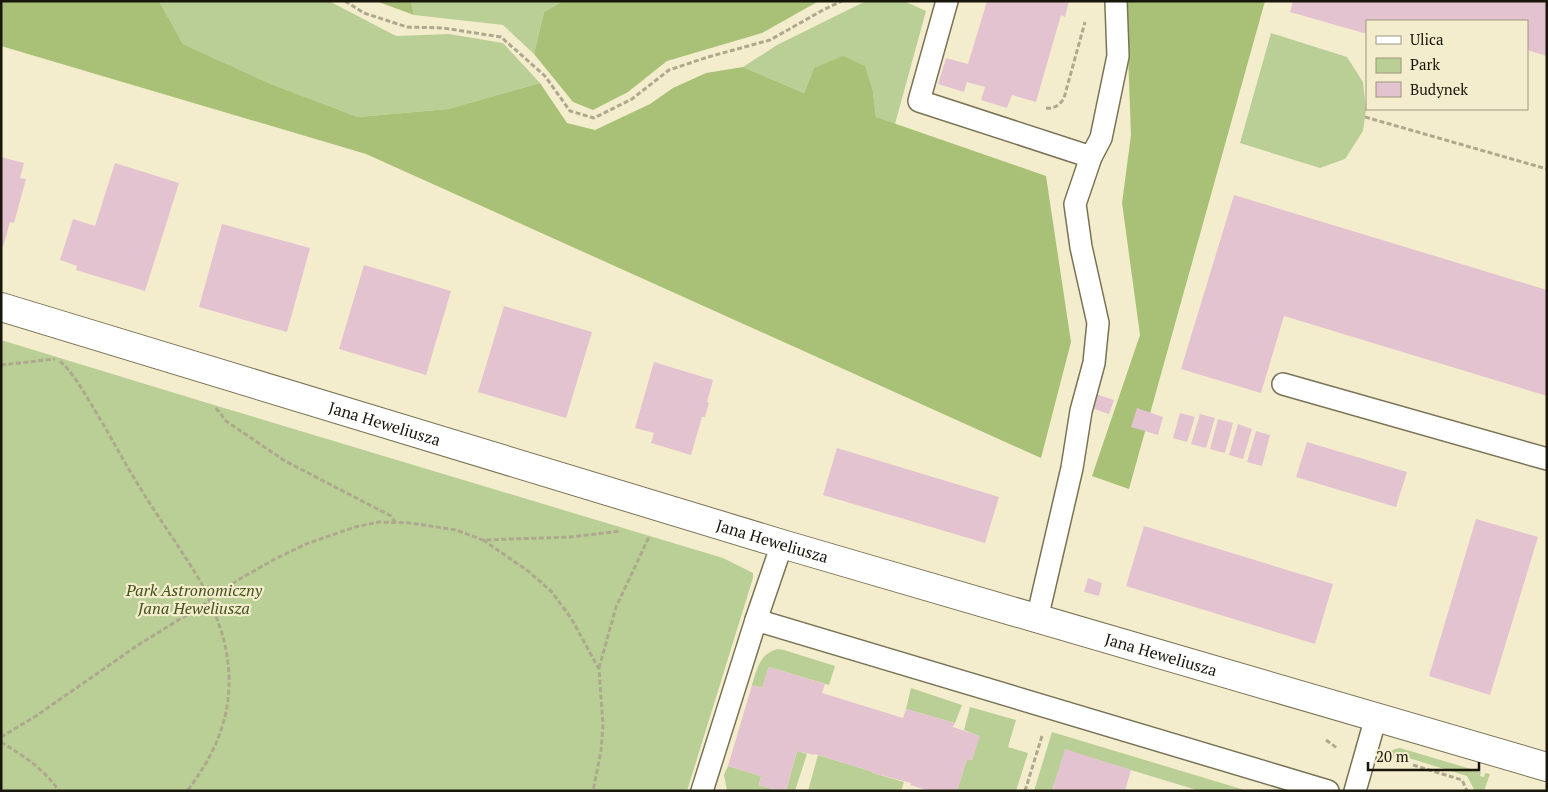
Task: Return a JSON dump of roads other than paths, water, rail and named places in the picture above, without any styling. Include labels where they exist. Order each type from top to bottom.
[{"type":"street","name":"Jana Heweliusza","points":[[1,307],[782,544],[1547,767]]},
{"type":"lane","points":[[947,1],[919,101],[1091,157]]},
{"type":"lane","points":[[1037,619],[1072,468],[1081,412],[1094,363],[1098,323],[1081,247],[1075,204],[1091,157],[1101,138],[1118,56],[1116,1]]},
{"type":"lane","points":[[1283,384],[1547,459]]},
{"type":"lane","points":[[702,791],[782,544]]},
{"type":"lane","points":[[756,620],[1328,791]]},
{"type":"lane","points":[[1355,791],[1376,717]]},
{"type":"park label","name":"Park Astronomiczny Jana Heweliusza","points":[[194,599]]}]
